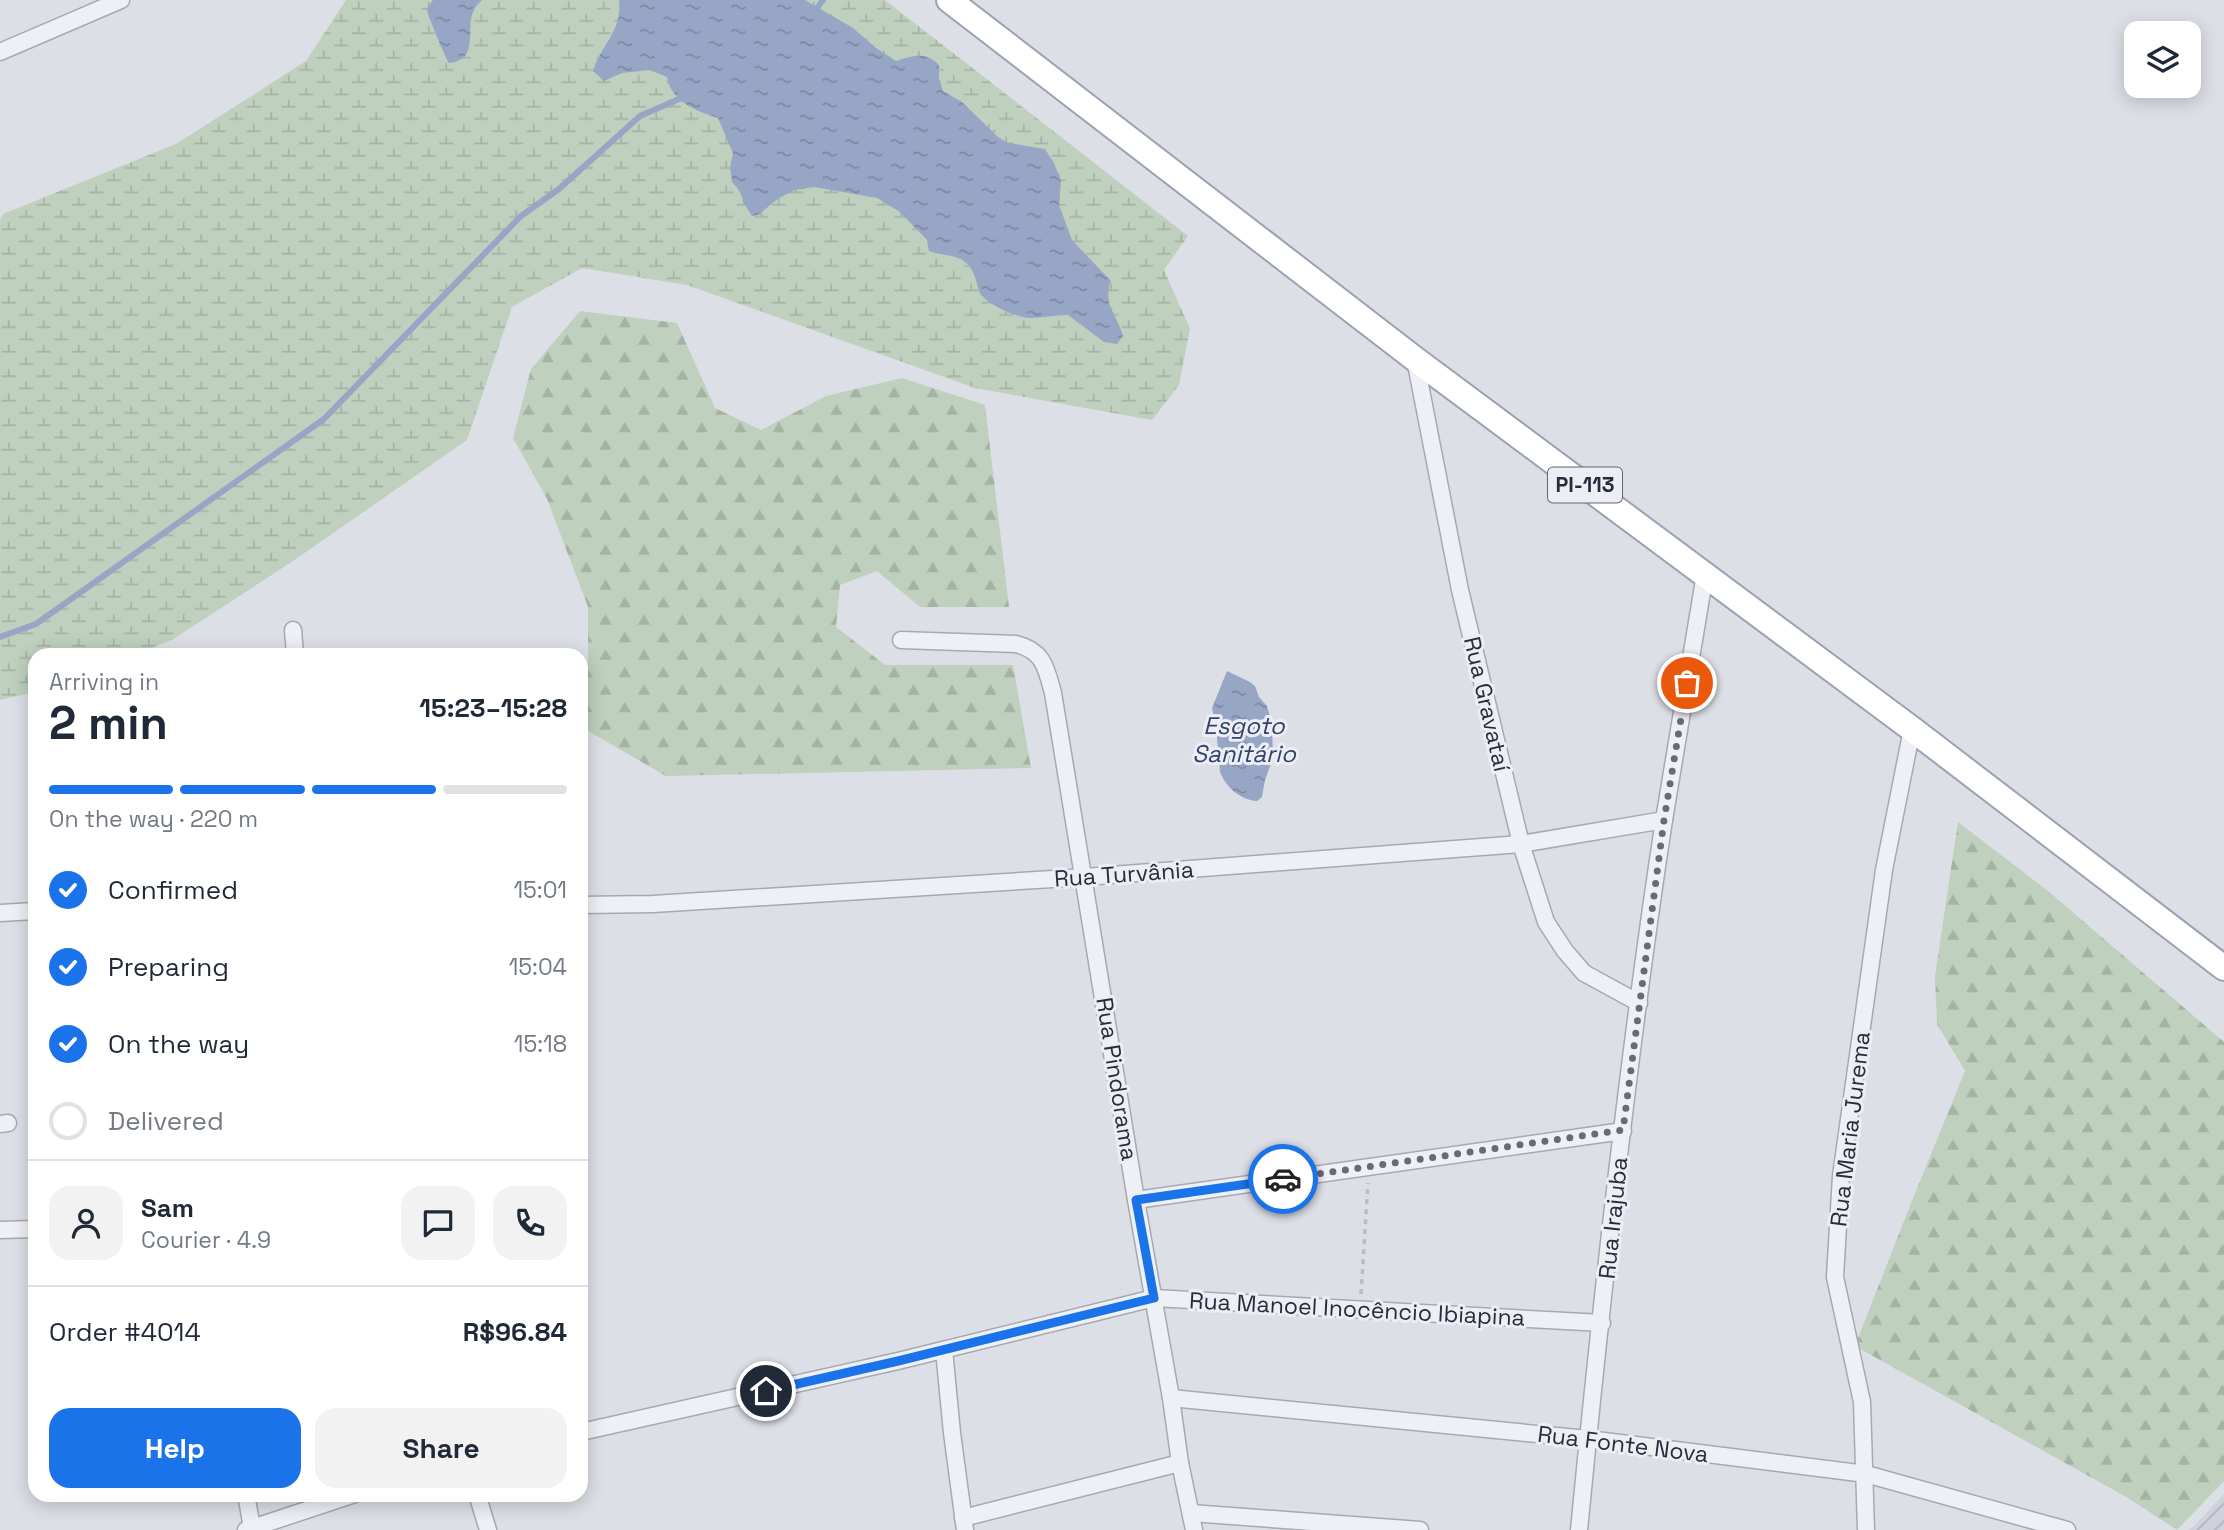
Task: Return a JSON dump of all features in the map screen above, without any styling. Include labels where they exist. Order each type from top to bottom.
[{"type":"main road","name":"PI-113","points":[[948,0],[1415,359],[1912,729],[2224,968]]},
{"type":"street","points":[[0,52],[121,0]]},
{"type":"street","name":"Rua Gravataí","points":[[1415,359],[1460,590],[1521,844],[1546,922],[1584,973],[1639,1003]]},
{"type":"street","name":"Rua Irajuba","points":[[1578,1530],[1639,1003],[1664,820],[1705,574]]},
{"type":"street","points":[[293,630],[294,648]]},
{"type":"street","name":"Rua Pindorama","points":[[901,640],[1016,644],[1037,653],[1048,675],[1085,877],[1180,1463],[1194,1530]]},
{"type":"street","name":"Rua Maria Jurema","points":[[1866,1530],[1862,1402],[1835,1278],[1840,1189],[1884,870],[1912,729]]},
{"type":"street","name":"Rua Turvânia","points":[[588,905],[653,904],[1085,877],[1521,844],[1664,820]]},
{"type":"street","points":[[0,913],[28,911]]},
{"type":"street","points":[[1136,1200],[1623,1130]]},
{"type":"street","points":[[0,1230],[28,1229]]},
{"type":"street","name":"Rua Manoel Inocêncio Ibiapina","points":[[588,1430],[944,1350],[1154,1298],[1602,1322]]},
{"type":"street","points":[[944,1350],[964,1524],[1180,1463]]},
{"type":"street","name":"Rua Fonte Nova","points":[[1171,1398],[1588,1439],[1866,1474],[2067,1530]]},
{"type":"street","points":[[247,1502],[249,1529],[331,1502]]},
{"type":"street","points":[[479,1502],[488,1530]]},
{"type":"street","points":[[1191,1513],[1420,1530]]},
{"type":"path","points":[[1360,1310],[1368,1167]]},
{"type":"shaded area","points":[[2224,1494],[2224,1530],[2189,1530],[2194,1526]]},
{"type":"green space","points":[[346,0],[885,0],[1188,236],[1164,270],[1190,329],[1179,385],[1152,420],[975,388],[687,285],[582,268],[512,307],[467,440],[293,561],[172,640],[151,648],[28,648],[28,694],[0,700],[0,220],[3,214],[176,144],[306,61]]},
{"type":"green space","points":[[580,311],[677,323],[715,408],[761,430],[826,396],[902,378],[985,405],[1009,607],[920,607],[877,571],[840,585],[836,627],[885,665],[1013,665],[1031,768],[666,776],[588,731],[588,607],[547,499],[513,438],[531,369]]},
{"type":"green space","points":[[1958,822],[2048,891],[2224,1042],[2224,1481],[2177,1530],[2128,1498],[1855,1346],[1965,1071],[1937,1024],[1935,976]]},
{"type":"water","points":[[433,0],[482,0],[472,16],[469,49],[459,60],[449,63],[441,46],[427,10]]},
{"type":"water","points":[[619,0],[805,0],[853,28],[896,61],[924,56],[934,61],[939,65],[943,91],[962,102],[998,137],[1008,143],[1045,149],[1061,181],[1059,205],[1072,240],[1111,281],[1109,303],[1123,336],[1117,344],[1104,342],[1068,315],[1024,317],[993,305],[982,296],[968,265],[961,259],[929,251],[927,240],[900,212],[877,198],[814,187],[795,190],[779,198],[758,215],[752,216],[732,182],[730,167],[733,153],[718,118],[686,104],[669,86],[667,77],[650,70],[622,73],[604,81],[593,71],[614,30]]},
{"type":"water","name":"Esgoto Sanitário","points":[[1227,671],[1255,686],[1259,697],[1267,706],[1272,724],[1273,758],[1262,797],[1257,801],[1234,792],[1220,772],[1212,708]]},
{"type":"waterway","points":[[812,15],[823,0]]},
{"type":"waterway","points":[[0,637],[36,624],[324,419],[521,216],[559,189],[640,116],[686,96]]},
{"type":"way so far","points":[[1283,1179],[1623,1130],[1664,820],[1687,683]]},
{"type":"route","points":[[766,1391],[1154,1298],[1136,1200],[1283,1179]]}]
